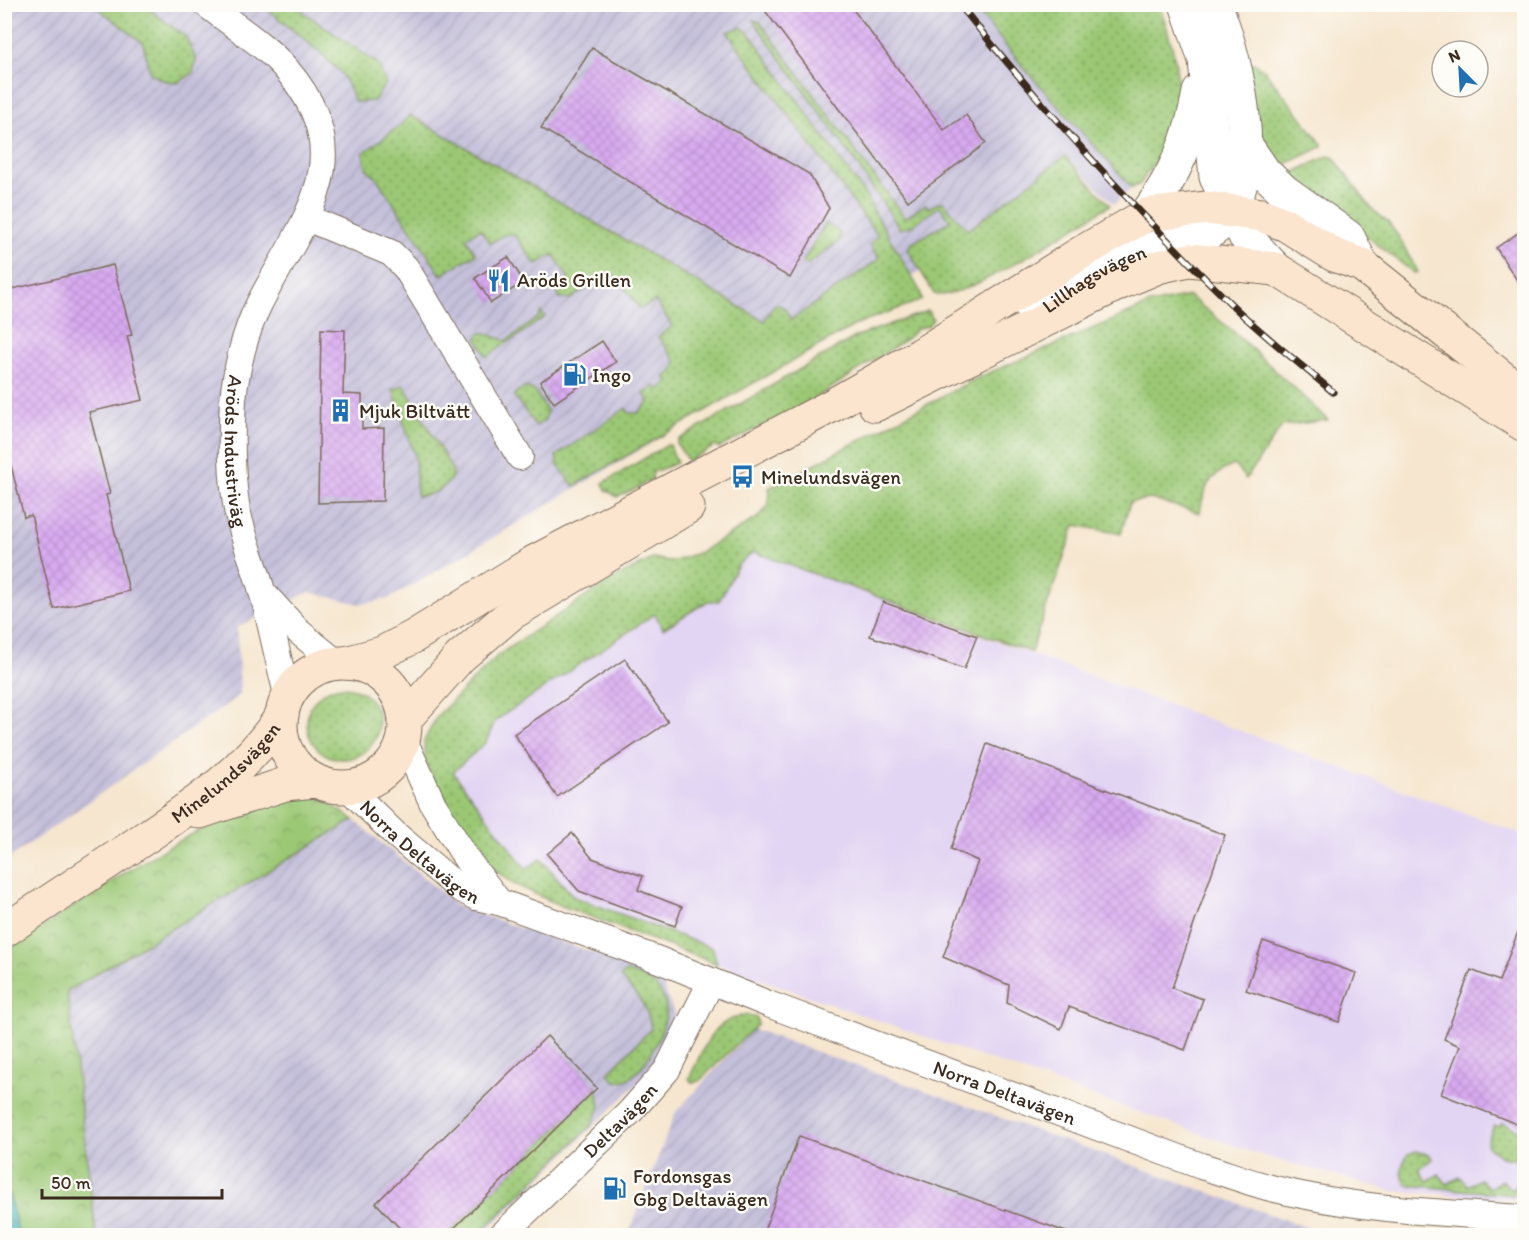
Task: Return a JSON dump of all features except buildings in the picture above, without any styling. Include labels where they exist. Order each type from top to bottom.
[{"type":"main road","name":"Lillhagsvägen","points":[[1146,215],[1187,208],[1230,210],[1262,215],[1286,225],[1334,255],[1362,265],[1524,395]]},
{"type":"main road","name":"Minelundsvägen","points":[[4,931],[164,825],[237,771],[267,738],[285,706],[308,674],[382,653],[413,637],[534,562],[738,457],[920,356],[1079,254],[1146,215]]},
{"type":"main road","name":"Lillhagsvägen","points":[[1189,260],[1276,269],[1524,425]]},
{"type":"main road","name":"Minelundsvägen","points":[[164,825],[285,784],[315,781],[347,787],[358,786],[379,777],[395,760],[405,729],[460,657],[512,613],[669,516],[875,405],[1122,282],[1158,267],[1189,260]]},
{"type":"main road","points":[[341,663],[367,667],[386,679],[399,697],[405,729]]},
{"type":"main road","name":"Minelundsvägen","points":[[285,706],[282,737],[290,758],[315,781]]},
{"type":"street","name":"Aröds Industriväg","points":[[206,4],[286,69],[305,95],[316,120],[324,162],[319,186],[307,218],[258,306],[240,362],[233,399],[236,504],[262,591],[285,706]]},
{"type":"street","name":"Lillhagsvägen","points":[[1186,4],[1205,60],[1216,177],[1230,210],[1245,236],[1276,269]]},
{"type":"street","name":"Lillhagsvägen","points":[[963,361],[1062,297],[1074,285],[1146,251],[1205,234],[1216,228],[1230,210],[1244,176],[1245,144],[1235,59],[1215,4]]},
{"type":"street","name":"Lillhagsvägen","points":[[1146,215],[1184,153],[1194,121],[1205,60]]},
{"type":"street","name":"Lillhagsvägen","points":[[1245,144],[1265,173],[1284,191],[1348,237],[1362,265]]},
{"type":"street","points":[[307,218],[391,253],[406,268],[520,457]]},
{"type":"street","name":"Aröds Industriväg","points":[[262,591],[299,632],[341,663]]},
{"type":"street","name":"Norra Deltavägen","points":[[405,729],[433,804],[467,860],[499,902]]},
{"type":"street","name":"Norra Deltavägen","points":[[347,787],[396,835],[459,888],[476,897],[499,902],[659,960],[1190,1161],[1269,1187],[1391,1210],[1524,1218]]},
{"type":"street","name":"Deltavägen","points":[[501,1236],[630,1112],[667,1070],[711,981]]},
{"type":"shaded area","points":[[5,5],[946,5],[1067,157],[854,322],[388,599],[360,604],[309,592],[237,627],[240,695],[5,861]]},
{"type":"shaded area","points":[[946,5],[973,5],[1023,67],[1132,188],[1114,204],[1067,157]]},
{"type":"shaded area","points":[[753,552],[1524,835],[1524,1200],[1394,1191],[1267,1157],[717,964],[713,948],[574,897],[542,859],[526,869],[453,772],[486,742],[495,721],[656,614],[664,629],[708,601],[719,601],[738,565]]},
{"type":"shaded area","points":[[354,820],[459,907],[659,975],[675,1016],[650,1071],[482,1235],[96,1236],[67,991]]},
{"type":"shaded area","points":[[753,1029],[1322,1233],[1321,1236],[628,1236],[675,1113]]},
{"type":"green space","points":[[94,5],[143,5],[186,37],[196,60],[193,73],[178,83],[162,80],[150,73],[143,43]]},
{"type":"green space","points":[[262,5],[293,5],[378,64],[386,83],[374,101],[355,102],[342,74],[321,53]]},
{"type":"green space","points":[[973,5],[1159,5],[1173,51],[1178,100],[1171,132],[1140,184],[1132,188],[1023,67]]},
{"type":"green space","points":[[753,20],[760,22],[905,218],[926,204],[928,208],[942,201],[968,230],[1065,156],[1110,205],[994,275],[949,294],[934,294],[908,250],[912,243],[950,221],[940,206],[912,226],[900,229],[850,154]]},
{"type":"green space","points":[[741,27],[750,34],[862,190],[920,291],[922,300],[859,323],[574,486],[558,466],[556,456],[626,408],[629,413],[638,413],[649,402],[644,394],[655,386],[658,390],[669,382],[665,377],[673,371],[676,361],[658,337],[672,326],[656,301],[640,309],[618,278],[611,274],[570,299],[560,299],[556,288],[569,279],[553,254],[536,265],[514,234],[504,235],[490,243],[480,229],[466,238],[476,254],[441,275],[376,177],[366,168],[363,153],[402,124],[410,115],[764,321],[774,305],[780,305],[785,309],[791,320],[879,259],[870,244],[878,236],[727,32]]},
{"type":"green space","points":[[1254,63],[1265,71],[1322,144],[1322,147],[1284,165],[1272,159],[1263,149],[1254,122],[1252,107],[1249,65]]},
{"type":"green space","points":[[1328,156],[1334,158],[1371,208],[1388,222],[1418,272],[1414,273],[1297,182],[1292,173]]},
{"type":"green space","points":[[826,223],[840,233],[840,240],[807,265],[802,263]]},
{"type":"green space","points":[[1189,296],[1233,331],[1328,420],[1282,426],[1246,479],[1234,465],[1213,478],[1203,496],[1200,513],[1150,499],[1130,502],[1121,534],[1075,525],[1031,652],[753,552],[738,565],[719,601],[708,601],[663,629],[655,614],[495,721],[486,742],[453,772],[526,869],[541,859],[574,897],[713,948],[717,964],[559,905],[512,883],[485,862],[461,832],[425,762],[424,741],[437,716],[498,655],[609,581],[654,558],[672,562],[700,552],[757,518],[768,506],[769,488],[977,378],[1150,304]]},
{"type":"green space","points":[[928,311],[933,319],[928,326],[918,328],[908,338],[811,401],[719,448],[715,446],[688,461],[677,444],[678,440],[857,336]]},
{"type":"green space","points":[[541,312],[545,317],[487,357],[477,339],[479,335],[483,332],[506,341],[539,317]]},
{"type":"green space","points":[[404,385],[453,471],[445,486],[423,496],[417,496],[415,457],[393,390]]},
{"type":"green space","points":[[526,387],[535,391],[547,411],[545,420],[536,426],[514,396],[516,392]]},
{"type":"green space","points":[[670,445],[677,463],[653,472],[652,478],[638,488],[617,497],[606,490],[603,483]]},
{"type":"green space","points":[[343,687],[363,693],[373,703],[379,723],[373,743],[363,753],[343,759],[323,753],[313,743],[307,723],[313,703],[323,693]]},
{"type":"green space","points":[[305,796],[323,799],[354,820],[67,991],[96,1235],[19,1235],[4,1178],[4,953],[126,872],[190,835],[256,806]]},
{"type":"green space","points":[[627,971],[656,986],[664,998],[666,1012],[656,1044],[641,1067],[633,1076],[624,1081],[615,1081],[608,1073],[651,1029],[645,1007],[620,977]]},
{"type":"green space","points":[[749,1015],[756,1017],[758,1024],[699,1081],[692,1083],[689,1078],[711,1036],[726,1022],[736,1017]]},
{"type":"green space","points":[[597,1088],[600,1106],[593,1124],[478,1235],[446,1236]]},
{"type":"green space","points":[[1502,1123],[1524,1132],[1524,1161],[1501,1157],[1488,1147],[1487,1142],[1494,1126],[1499,1127]]},
{"type":"green space","points":[[1416,1151],[1430,1155],[1432,1159],[1419,1170],[1427,1181],[1439,1174],[1447,1184],[1460,1177],[1468,1186],[1480,1179],[1489,1188],[1502,1180],[1511,1190],[1519,1184],[1524,1190],[1524,1196],[1407,1185],[1402,1174],[1402,1166],[1408,1154]]},
{"type":"water","points":[[5,1178],[19,1235],[5,1235]]},
{"type":"railway","points":[[959,4],[1057,121],[1161,233],[1244,316],[1333,392]]},
{"type":"place","name":"Aröds Grillen","points":[[499,280]]},
{"type":"place","name":"Ingo","points":[[574,375]]},
{"type":"place","name":"Mjuk Biltvätt","points":[[341,411]]},
{"type":"place","name":"Minelundsvägen","points":[[743,477]]},
{"type":"place","name":"Fordonsgas Gbg Deltavägen","points":[[615,1188]]}]
